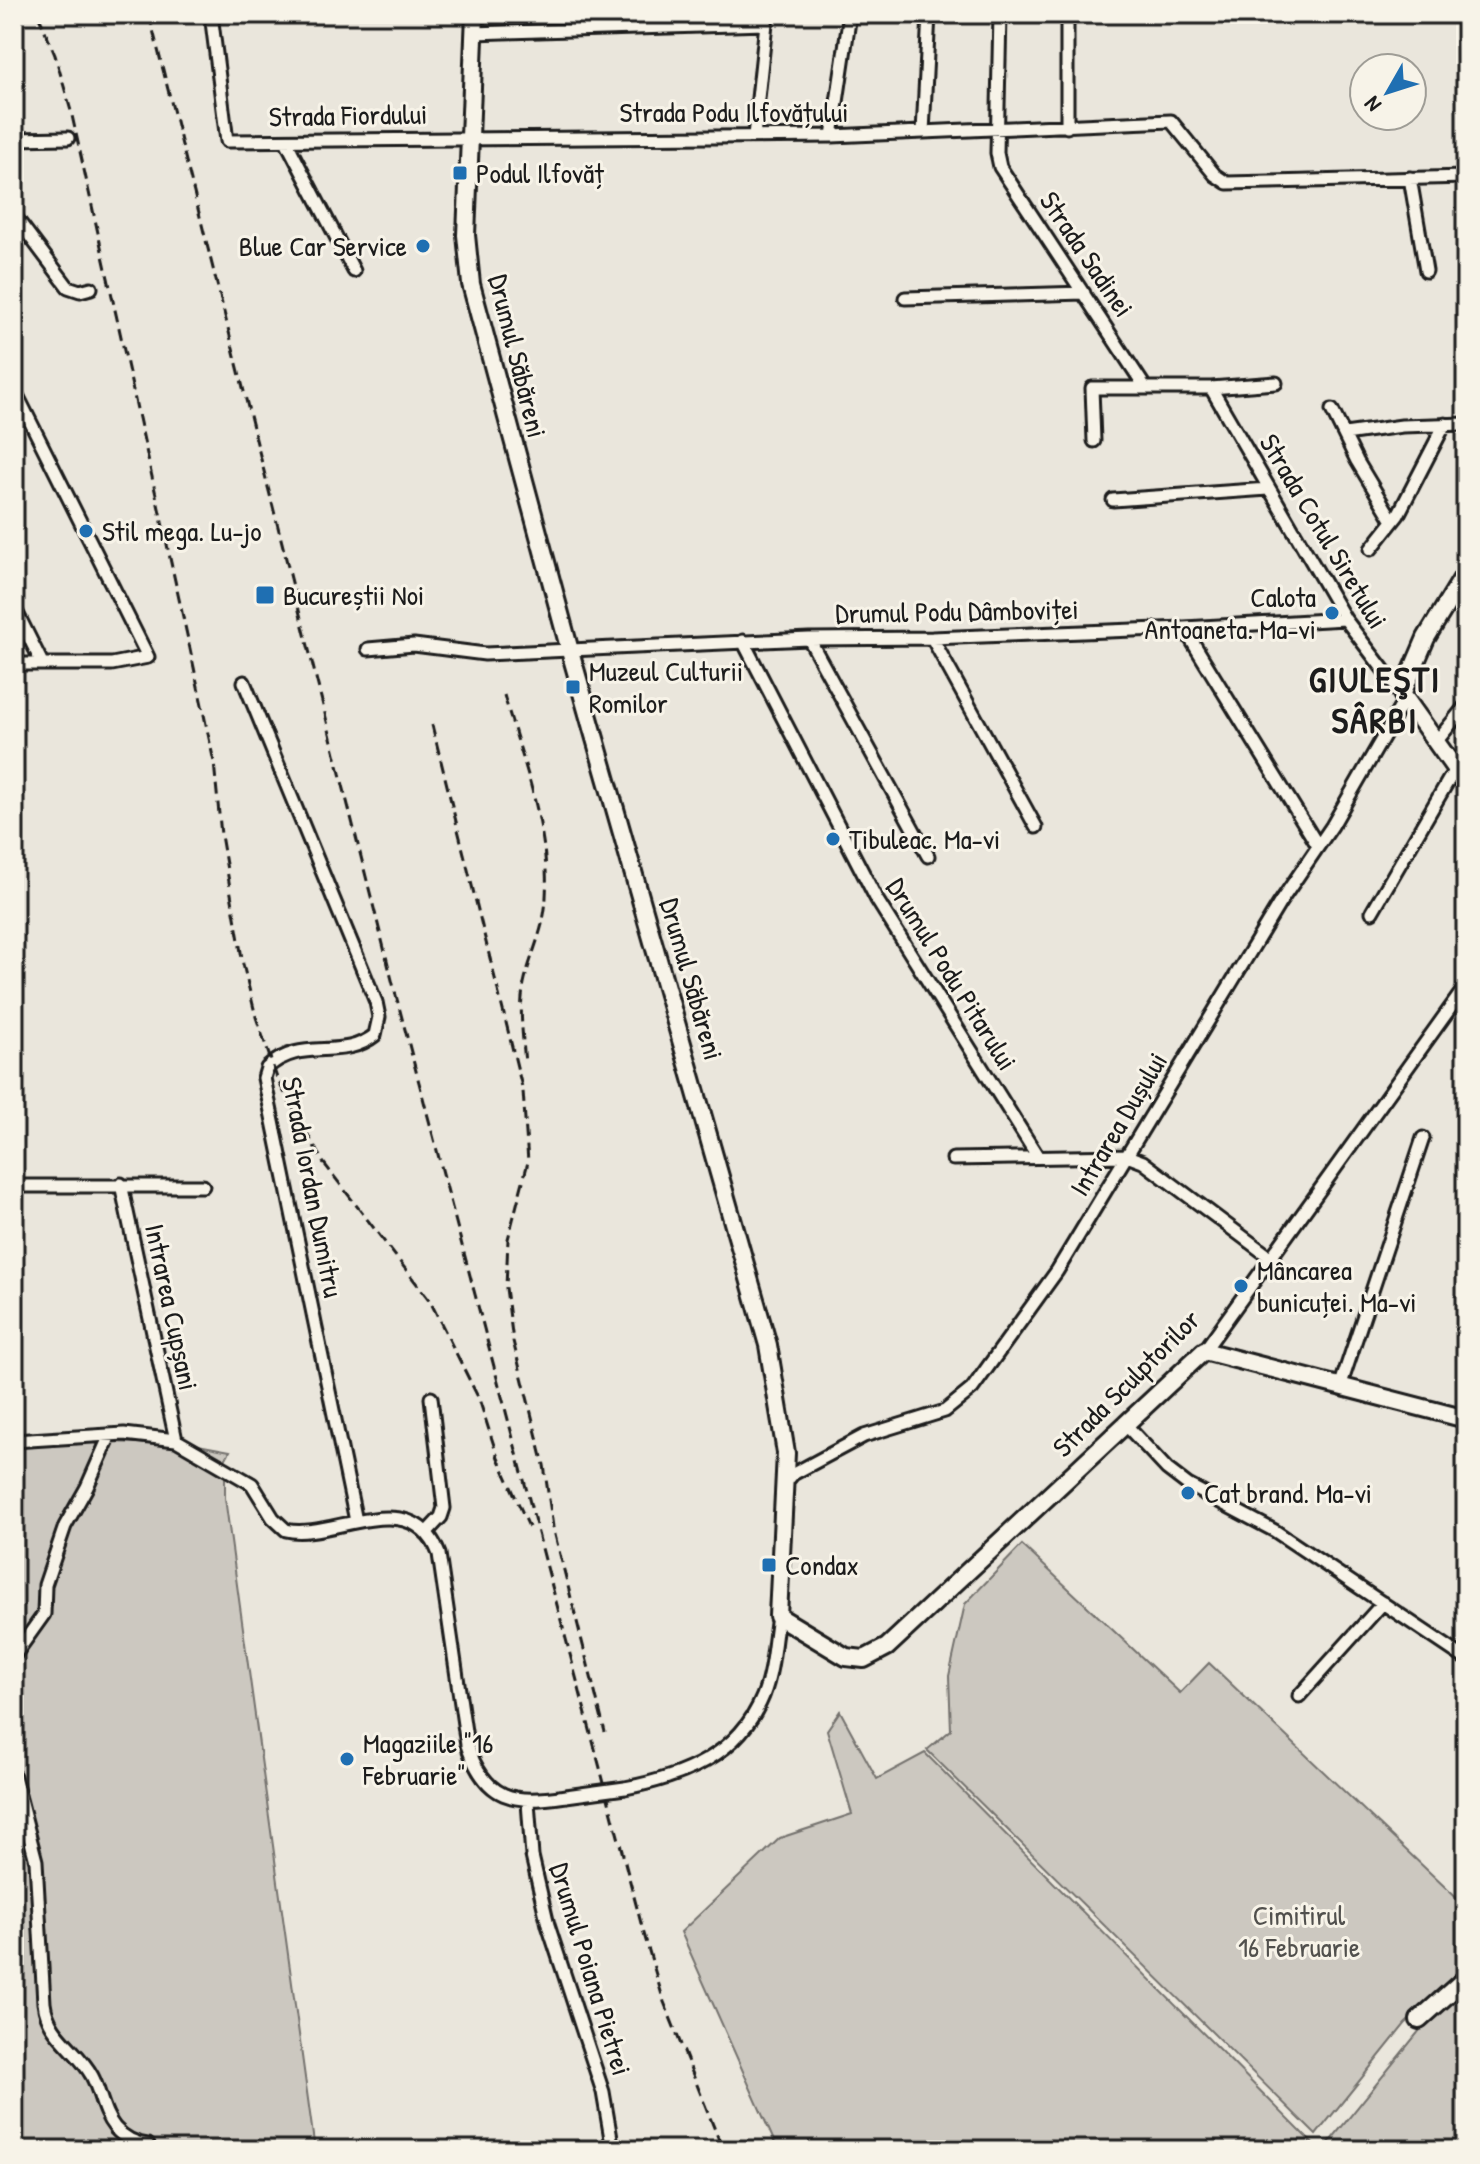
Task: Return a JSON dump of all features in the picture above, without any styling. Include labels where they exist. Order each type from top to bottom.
[{"type":"main road","name":"Drumul Săbăreni","points":[[475,14],[466,235],[471,284],[570,651],[768,1345],[780,1401],[787,1481],[778,1616]]},
{"type":"main road","points":[[1466,572],[1426,638],[1404,697],[1466,784]]},
{"type":"main road","points":[[1204,1351],[1341,1384],[1466,1419]]},
{"type":"main road","name":"Strada Sculptorilor","points":[[778,1616],[846,1657],[864,1659],[887,1647],[1204,1351]]},
{"type":"main road","points":[[1419,2020],[1466,1978]]},
{"type":"street","name":"Strada Fiordului","points":[[211,14],[227,141],[470,137]]},
{"type":"street","points":[[832,136],[850,14]]},
{"type":"street","points":[[923,132],[929,14]]},
{"type":"street","name":"Strada Sadinei","points":[[1000,14],[997,131],[1000,167],[1145,387]]},
{"type":"street","points":[[1067,14],[1067,127]]},
{"type":"street","points":[[474,33],[766,19],[754,136]]},
{"type":"street","name":"Strada Podu Ilfovățului","points":[[470,137],[832,136],[1171,121],[1215,175],[1227,183],[1410,178]]},
{"type":"street","points":[[14,139],[68,138]]},
{"type":"street","points":[[286,141],[354,271]]},
{"type":"street","points":[[1426,271],[1410,178],[1466,177]]},
{"type":"street","points":[[14,215],[68,287],[80,291],[91,288]]},
{"type":"street","points":[[905,298],[1084,293]]},
{"type":"street","points":[[1094,441],[1092,388],[1211,388],[1276,383]]},
{"type":"street","name":"Strada Cotul Siretului","points":[[1211,388],[1345,619],[1404,697]]},
{"type":"street","points":[[14,389],[148,657],[112,664],[14,664]]},
{"type":"street","points":[[1332,410],[1393,521]]},
{"type":"street","points":[[1371,549],[1393,521],[1445,424]]},
{"type":"street","points":[[1345,434],[1466,424]]},
{"type":"street","points":[[1113,500],[1268,489]]},
{"type":"street","points":[[14,607],[42,663]]},
{"type":"street","name":"Drumul Podu Dâmboviței","points":[[368,649],[414,645],[485,654],[743,641],[932,638],[1345,619]]},
{"type":"street","points":[[1184,628],[1318,846]]},
{"type":"street","points":[[932,638],[1036,827]]},
{"type":"street","points":[[809,639],[928,856]]},
{"type":"street","name":"Drumul Podu Pitarului","points":[[743,641],[877,900],[1038,1157]]},
{"type":"street","name":"Strada Iordan Dumitru","points":[[244,682],[355,948],[379,1017],[375,1035],[361,1044],[297,1049],[272,1063],[265,1072],[356,1521]]},
{"type":"street","name":"Intrarea Dușului","points":[[787,1481],[793,1474],[864,1436],[945,1411],[972,1389],[1057,1271],[1279,904],[1318,846],[1404,697]]},
{"type":"street","points":[[1436,742],[1466,705]]},
{"type":"street","points":[[1372,912],[1455,769]]},
{"type":"street","name":"Strada Sculptorilor","points":[[1204,1351],[1466,986]]},
{"type":"street","points":[[1341,1384],[1423,1138]]},
{"type":"street","points":[[953,1159],[1127,1156],[1143,1162],[1271,1258]]},
{"type":"street","name":"Intrarea Cupșani","points":[[121,1184],[176,1440]]},
{"type":"street","points":[[14,1186],[203,1186]]},
{"type":"street","points":[[427,1532],[441,1517],[444,1508],[431,1398]]},
{"type":"street","points":[[1125,1424],[1167,1469],[1188,1485],[1275,1531],[1466,1659]]},
{"type":"street","points":[[14,1656],[44,1614],[45,1585],[65,1526],[87,1487],[110,1435]]},
{"type":"street","points":[[14,1441],[157,1435],[176,1440],[252,1484],[273,1518],[286,1530],[399,1519],[427,1532],[439,1554],[471,1756],[482,1775],[499,1792],[528,1802]]},
{"type":"street","points":[[1299,1696],[1383,1603]]},
{"type":"street","name":"Drumul Săbăreni","points":[[528,1802],[665,1780],[693,1770],[725,1750],[744,1728],[763,1695],[778,1616]]},
{"type":"street","points":[[14,1776],[36,1861],[44,2003],[49,2023],[91,2074],[101,2105],[114,2127],[135,2143],[148,2145]]},
{"type":"street","name":"Drumul Poiana Pietrei","points":[[528,1802],[532,1856],[548,1925],[603,2092],[613,2150]]},
{"type":"green space","points":[[109,1442],[198,1445],[230,1451],[225,1460],[225,1498],[315,2150],[14,2150],[14,1444]]},
{"type":"green space","name":"Cimitirul 16 Februarie","points":[[1022,1545],[1180,1693],[1209,1663],[1466,1907],[1466,1965],[1405,2024],[1316,2135],[927,1750],[951,1730],[949,1676],[965,1604]]},
{"type":"green space","points":[[840,1711],[877,1779],[925,1753],[1319,2150],[778,2150],[681,1932],[780,1838],[852,1814],[827,1730]]},
{"type":"green space","points":[[1466,1990],[1466,2150],[1323,2150],[1424,2025]]},
{"type":"railway","points":[[38,14],[55,55],[71,111],[189,644],[214,762],[221,835],[243,964],[256,1017],[278,1081],[323,1162],[430,1301],[479,1399],[498,1458],[529,1527]]},
{"type":"railway","points":[[149,14],[393,984],[642,1927],[664,2002],[723,2150]]},
{"type":"railway","points":[[504,695],[533,794],[546,871],[543,919],[523,990],[525,1064]]},
{"type":"railway","points":[[432,725],[523,1091],[528,1162],[508,1239],[506,1288],[513,1341],[544,1465],[553,1527],[605,1732]]},
{"type":"place","name":"Podul Ilfovăț","points":[[460,173]]},
{"type":"place","name":"Blue Car Service","points":[[423,246]]},
{"type":"place","name":"Stil mega. Lu-jo","points":[[86,531]]},
{"type":"place","name":"Bucureștii Noi","points":[[265,595]]},
{"type":"place","name":"Calota Antoaneta. Ma-vi","points":[[1332,613]]},
{"type":"place","name":"Muzeul Culturii Romilor","points":[[573,687]]},
{"type":"place","name":"Tibuleac. Ma-vi","points":[[833,839]]},
{"type":"place","name":"Mâncarea bunicuței. Ma-vi","points":[[1241,1286]]},
{"type":"place","name":"Cat brand. Ma-vi","points":[[1188,1493]]},
{"type":"place","name":"Condax","points":[[769,1565]]},
{"type":"place","name":"Magaziile \"16 Februarie\"","points":[[347,1759]]},
{"type":"district","name":"GIULEŞTI SÂRBI","points":[[1375,700]]}]
